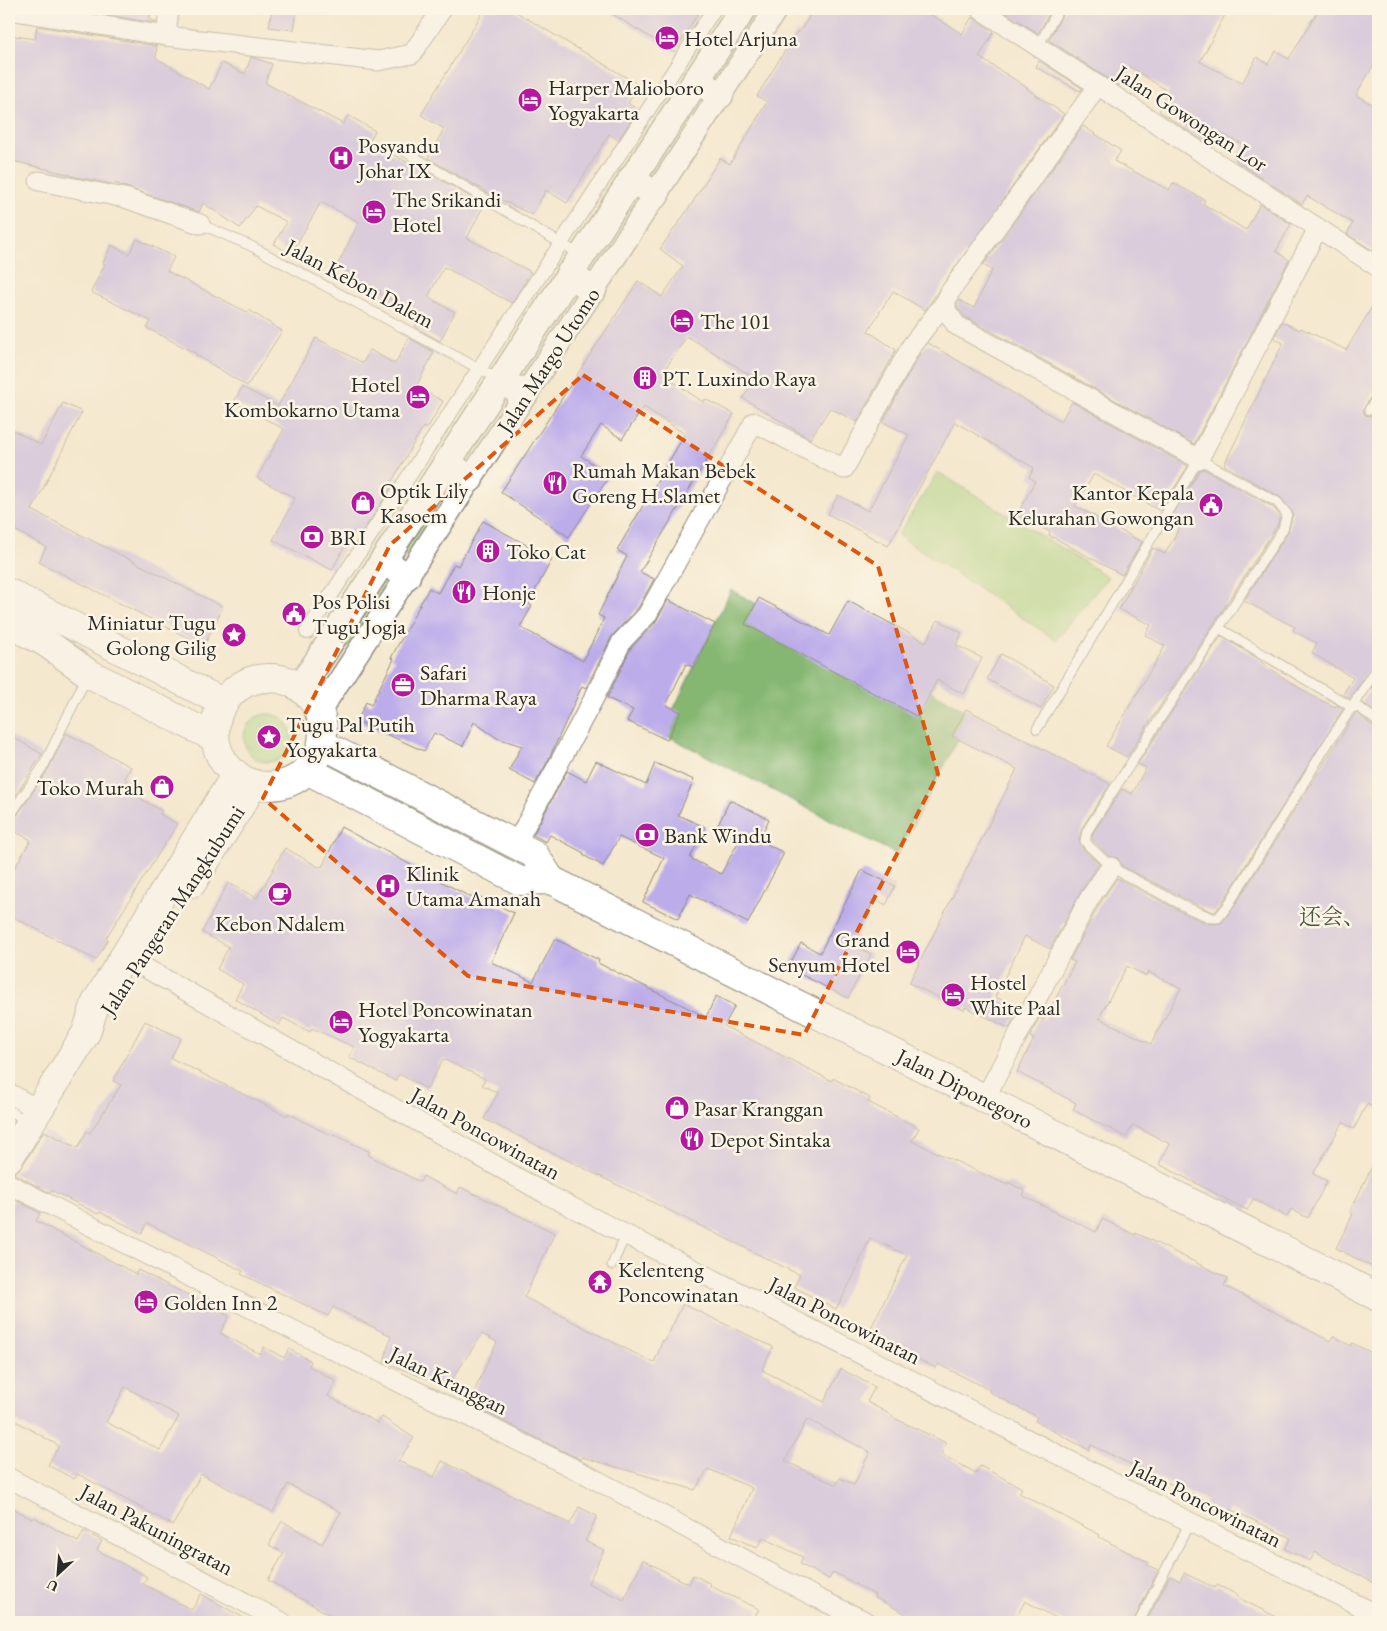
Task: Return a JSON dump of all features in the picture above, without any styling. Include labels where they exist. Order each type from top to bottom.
[{"type":"main road","name":"Jalan Margo Utomo","points":[[300,688],[447,463],[490,374],[570,258],[632,179],[743,9]]},
{"type":"main road","points":[[696,80],[720,95]]},
{"type":"main road","points":[[632,179],[656,194]]},
{"type":"main road","points":[[570,258],[593,290]]},
{"type":"main road","points":[[490,374],[525,394]]},
{"type":"main road","points":[[447,463],[470,479]]},
{"type":"main road","points":[[383,561],[407,576]]},
{"type":"main road","points":[[9,593],[224,703]]},
{"type":"main road","points":[[9,624],[45,642],[88,673],[215,738]]},
{"type":"main road","points":[[270,679],[287,682],[300,688],[308,695],[319,712],[323,727],[322,744],[317,758],[299,777],[284,784],[265,786],[245,779],[221,756],[215,738],[217,720],[224,703],[237,689],[254,681],[270,679]]},
{"type":"main road","points":[[322,744],[534,854],[551,880]]},
{"type":"main road","name":"Jalan Diponegoro","points":[[307,770],[520,881],[551,880],[1378,1297]]},
{"type":"main road","name":"Jalan Pangeran Mangkubumi","points":[[9,1157],[26,1115],[86,1032],[110,1010],[140,965],[245,779]]},
{"type":"main road","name":"Jalan Pangeran Mangkubumi","points":[[86,1032],[96,1002],[245,779]]},
{"type":"street","points":[[166,36],[169,9]]},
{"type":"street","points":[[9,10],[166,36],[378,61],[412,54],[442,9]]},
{"type":"street","points":[[570,258],[714,9]]},
{"type":"street","name":"Jalan Margo Utomo","points":[[319,712],[776,9]]},
{"type":"street","name":"Jalan Gowongan Lor","points":[[980,9],[1378,267]]},
{"type":"street","points":[[515,845],[622,642],[647,614],[754,422],[844,469],[912,345],[946,301],[950,292],[1097,85]]},
{"type":"street","points":[[39,181],[125,198],[200,224]]},
{"type":"street","points":[[946,301],[946,310],[956,325],[1199,459],[1318,228]]},
{"type":"street","points":[[307,632],[490,374]]},
{"type":"street","points":[[985,1098],[1085,907],[1112,867]]},
{"type":"street","name":"Jalan Poncowinatan","points":[[140,965],[548,1195],[1190,1522],[1378,1615]]},
{"type":"street","points":[[9,1093],[26,1115]]},
{"type":"street","name":"Jalan Kranggan","points":[[9,1184],[295,1331],[589,1476],[815,1597],[867,1622]]},
{"type":"street","name":"Jalan Pakuningratan","points":[[9,1478],[282,1622]]},
{"type":"lane","points":[[1038,46],[1059,9]]},
{"type":"lane","points":[[404,151],[570,258]]},
{"type":"lane","name":"Jalan Kebon Dalem","points":[[200,224],[251,246],[490,374]]},
{"type":"lane","points":[[1369,410],[1378,396]]},
{"type":"lane","points":[[1037,730],[1199,459],[1277,502],[1287,514],[1283,529],[1087,831],[1085,841],[1088,845],[1112,867],[1190,909],[1212,918],[1218,918],[1227,907],[1276,826],[1378,667]]},
{"type":"lane","points":[[1219,628],[1352,707],[1360,708],[1378,722]]},
{"type":"lane","points":[[9,816],[44,765],[88,673]]},
{"type":"lane","points":[[612,1265],[626,1234]]},
{"type":"lane","points":[[1139,1622],[1190,1522]]},
{"type":"highlighted area","points":[[583,375],[878,566],[938,774],[804,1035],[468,976],[263,798],[390,545]]},
{"type":"green space","points":[[496,409],[499,409],[501,412],[470,460],[467,460],[465,458]]},
{"type":"green space","points":[[938,472],[1108,577],[1056,640],[898,535]]},
{"type":"green space","points":[[449,483],[453,486],[408,556],[403,556],[402,554]]},
{"type":"green space","points":[[384,582],[386,582],[388,587],[348,647],[346,647],[345,642]]},
{"type":"green space","points":[[731,590],[864,663],[868,656],[971,714],[898,855],[662,733]]},
{"type":"green space","name":"Tugu Pal Putih Yogyakarta","points":[[263,714],[273,714],[285,721],[292,733],[292,743],[285,755],[273,762],[263,762],[255,758],[248,751],[244,743],[244,733],[248,725],[255,718]]},
{"type":"building","points":[[70,9],[152,9],[149,19],[156,23]]},
{"type":"building","points":[[272,9],[297,9],[294,30],[269,27]]},
{"type":"building","name":"Harper Malioboro Yogyakarta","points":[[485,9],[511,9],[639,85],[628,103],[638,110],[618,140],[609,134],[567,203],[546,190],[532,215],[490,194],[428,158],[444,129],[421,115]]},
{"type":"building","name":"Hotel Arjuna","points":[[604,9],[701,9],[674,52]]},
{"type":"building","points":[[814,9],[922,9],[962,34],[972,17],[994,32],[979,57],[1028,88],[1064,114],[925,310],[893,291],[868,331],[896,350],[857,422],[830,408],[810,439],[743,398],[755,378],[687,336],[662,374],[703,402],[705,399],[734,414],[640,572],[654,579],[638,608],[612,636],[586,688],[582,686],[548,761],[535,784],[509,770],[522,746],[497,738],[474,722],[463,746],[434,733],[424,751],[357,721],[366,702],[371,705],[394,659],[391,658],[429,588],[438,593],[454,564],[458,566],[483,521],[552,559],[528,604],[532,606],[520,627],[583,661],[604,618],[598,615],[627,556],[617,550],[685,434],[644,407],[622,439],[601,425],[581,456],[610,475],[569,537],[501,492],[638,281],[662,297],[683,266],[660,249],[691,205],[720,158],[730,164],[767,102],[757,96],[797,31],[799,33]]},
{"type":"building","points":[[1000,9],[1052,9],[1038,33]]},
{"type":"building","points":[[1065,9],[1228,9],[1200,62],[1242,83],[1257,57],[1268,64],[1276,51],[1289,59],[1319,9],[1378,9],[1378,57],[1356,95],[1378,108],[1378,254],[1347,234],[1353,223],[1307,196],[1302,204],[1236,161],[1244,145],[1212,129],[1205,142],[1159,111],[1169,92],[1129,66],[1119,86],[1049,40]]},
{"type":"building","points":[[37,26],[157,46],[156,58],[209,89],[222,63],[245,74],[251,57],[272,64],[265,83],[343,124],[348,115],[375,131],[369,142],[423,169],[484,205],[467,238],[531,272],[512,303],[444,267],[428,297],[455,312],[440,341],[415,327],[421,314],[380,294],[381,291],[351,276],[352,274],[337,266],[359,222],[321,202],[291,254],[274,244],[287,222],[256,206],[240,228],[203,203],[199,212],[114,183],[71,176],[9,160],[9,35],[35,39]]},
{"type":"building","points":[[1039,61],[1082,88],[1080,91],[1036,67]]},
{"type":"building","points":[[1083,126],[1121,151],[1114,161],[1169,190],[1173,183],[1205,200],[1203,204],[1246,230],[1260,204],[1291,224],[1276,251],[1289,260],[1194,444],[964,316],[957,307],[959,300],[974,308],[992,270],[983,265]]},
{"type":"building","points":[[137,239],[174,257],[167,271],[247,312],[249,310],[282,331],[247,386],[197,354],[147,328],[151,321],[91,292],[105,264],[103,263],[111,245],[129,254]]},
{"type":"building","points":[[1378,297],[1378,390],[1373,393],[1363,410],[1365,415],[1369,416],[1374,414],[1378,407],[1378,661],[1373,664],[1350,698],[1343,694],[1353,678],[1312,653],[1317,643],[1293,631],[1295,627],[1244,601],[1288,532],[1293,513],[1280,497],[1224,465],[1283,343],[1274,338],[1282,322],[1300,330],[1301,328],[1346,350]]},
{"type":"building","points":[[316,338],[363,363],[370,350],[395,364],[409,338],[434,352],[416,387],[443,401],[427,429],[423,427],[391,483],[393,484],[360,536],[352,532],[332,570],[273,540],[295,498],[257,478],[284,429],[234,402],[242,387],[278,406]]},
{"type":"building","points":[[928,343],[1061,421],[1072,402],[1188,466],[1160,511],[1094,474],[1075,506],[1142,542],[1122,575],[1049,535],[1050,532],[1017,515],[1035,481],[1029,477],[1034,468],[955,422],[888,546],[828,514],[838,495],[868,511],[909,435],[883,422],[921,351]]},
{"type":"building","points":[[63,403],[82,412],[32,510],[223,607],[204,646],[39,562],[46,547],[9,527],[9,428],[41,445]]},
{"type":"building","points":[[1204,469],[1273,507],[1280,516],[1277,526],[1127,757],[1106,746],[1165,646],[1145,635],[1151,625],[1119,609],[1153,548],[1165,554],[1182,523],[1171,517],[1200,470]]},
{"type":"building","points":[[759,598],[829,635],[848,601],[926,642],[938,620],[962,633],[956,645],[982,658],[964,694],[937,680],[918,717],[745,624]]},
{"type":"building","points":[[668,600],[715,624],[693,667],[686,664],[666,705],[681,712],[667,740],[627,721],[633,710],[607,698],[631,648],[655,623]]},
{"type":"building","points":[[1221,636],[1262,661],[1312,696],[1343,709],[1222,903],[1213,912],[1122,866],[1118,858],[1109,856],[1092,839],[1093,833],[1122,789],[1132,794],[1146,768],[1138,764]]},
{"type":"building","points":[[1001,654],[1054,685],[1041,709],[987,679]]},
{"type":"building","points":[[1378,678],[1378,714],[1362,702]]},
{"type":"building","points":[[966,709],[1110,784],[1082,828],[1079,840],[1083,849],[1099,864],[1079,894],[1050,949],[1025,936],[995,997],[1019,1008],[1009,1028],[965,1007],[964,1010],[909,983],[1017,769],[952,736]]},
{"type":"building","points":[[1355,714],[1358,714],[1378,728],[1378,1109],[1367,1104],[1354,1129],[1343,1122],[1313,1174],[1327,1181],[1308,1218],[1291,1209],[1287,1217],[1253,1199],[1247,1210],[1159,1164],[1170,1144],[1133,1125],[1126,1137],[1073,1110],[1076,1103],[1017,1072],[1034,1039],[1030,1037],[1039,1018],[1044,1020],[1075,962],[1070,960],[1099,905],[1117,878],[1188,915],[1210,924],[1221,923],[1232,910]],"holes":[[[1127,966],[1146,976],[1148,972],[1181,988],[1151,1044],[1099,1018]]]},
{"type":"building","points":[[66,733],[131,767],[125,778],[127,780],[123,788],[162,811],[160,814],[177,824],[106,938],[108,939],[96,960],[9,915],[9,877],[31,840],[9,828],[9,823],[14,820],[49,768]]},
{"type":"building","points":[[9,735],[42,754],[9,806]]},
{"type":"building","points":[[596,761],[646,785],[655,763],[694,780],[678,815],[705,827],[690,858],[721,874],[740,839],[717,827],[730,800],[769,819],[759,840],[784,853],[748,923],[690,894],[678,919],[643,902],[664,858],[619,837],[603,866],[583,855],[584,853],[550,835],[546,842],[533,835],[567,771],[586,781]]},
{"type":"building","points":[[341,827],[472,898],[474,894],[514,913],[491,962],[533,982],[555,939],[599,960],[598,963],[706,1017],[716,996],[735,1006],[724,1026],[832,1081],[833,1078],[870,1098],[868,1102],[919,1128],[912,1141],[1007,1185],[1008,1182],[1025,1191],[1023,1196],[1096,1232],[1102,1219],[1135,1235],[1136,1233],[1227,1278],[1224,1286],[1330,1341],[1333,1336],[1351,1346],[1352,1343],[1378,1356],[1378,1585],[1315,1552],[1310,1561],[1285,1549],[1291,1538],[1230,1509],[1227,1516],[1204,1504],[1206,1501],[1091,1445],[1089,1450],[1035,1421],[1037,1417],[989,1392],[990,1390],[938,1364],[936,1368],[868,1334],[907,1255],[870,1238],[853,1277],[836,1309],[794,1287],[800,1275],[484,1119],[498,1093],[482,1085],[485,1079],[443,1059],[427,1089],[399,1074],[395,1081],[349,1057],[354,1047],[312,1028],[310,1032],[283,1018],[279,1025],[235,999],[243,984],[217,969],[229,947],[202,932],[228,883],[257,898],[285,848],[322,867]]},
{"type":"building","points":[[862,870],[895,886],[886,905],[875,899],[853,945],[871,954],[848,998],[788,968],[801,943],[820,953]]},
{"type":"building","points":[[145,1021],[181,1038],[171,1058],[287,1116],[288,1113],[318,1129],[370,1152],[368,1155],[420,1182],[423,1176],[457,1194],[460,1187],[555,1233],[524,1297],[654,1363],[663,1340],[665,1341],[683,1304],[773,1347],[762,1370],[824,1402],[841,1369],[875,1387],[867,1402],[892,1417],[946,1443],[941,1454],[976,1473],[980,1466],[1022,1488],[1019,1493],[1100,1535],[1099,1537],[1149,1563],[1147,1565],[1158,1570],[1133,1622],[1064,1622],[1025,1601],[1014,1622],[919,1622],[833,1572],[829,1579],[800,1564],[803,1557],[763,1538],[757,1548],[731,1536],[752,1488],[708,1469],[695,1490],[582,1457],[581,1460],[479,1409],[483,1400],[472,1396],[497,1342],[482,1334],[447,1387],[384,1362],[391,1336],[333,1307],[328,1316],[241,1274],[243,1271],[147,1223],[142,1233],[100,1212],[98,1214],[51,1190],[50,1193],[13,1173],[22,1166],[44,1131],[78,1148],[87,1131],[90,1133],[121,1085],[113,1081]],"holes":[[[807,1419],[870,1452],[854,1485],[840,1478],[836,1485],[785,1461]]]},
{"type":"building","points":[[1378,1154],[1378,1270],[1336,1248],[1353,1214],[1350,1212]]},
{"type":"building","points":[[14,1199],[40,1213],[36,1221],[136,1274],[138,1270],[229,1316],[220,1333],[260,1354],[264,1347],[284,1358],[289,1349],[311,1361],[309,1366],[336,1381],[328,1396],[378,1423],[382,1417],[414,1438],[398,1461],[434,1477],[442,1461],[570,1524],[579,1507],[597,1516],[585,1541],[604,1550],[588,1583],[624,1600],[643,1560],[689,1584],[693,1575],[711,1584],[710,1586],[759,1609],[752,1622],[343,1622],[268,1580],[284,1553],[269,1545],[282,1521],[322,1544],[341,1512],[288,1484],[273,1512],[201,1474],[173,1525],[78,1474],[74,1479],[48,1465],[59,1446],[9,1417],[9,1208]],"holes":[[[125,1387],[179,1416],[160,1450],[106,1422]]]},
{"type":"building","points":[[9,1506],[32,1519],[34,1517],[78,1542],[84,1531],[102,1541],[97,1550],[147,1577],[143,1584],[192,1610],[201,1594],[251,1622],[9,1622]]},
{"type":"building","points":[[1184,1573],[1215,1588],[1217,1585],[1238,1595],[1237,1597],[1286,1622],[1146,1622],[1170,1576],[1180,1581]]},
{"type":"place","name":"Hotel Arjuna","points":[[667,38]]},
{"type":"place","name":"Harper Malioboro Yogyakarta","points":[[530,100]]},
{"type":"place","name":"Posyandu Johar IX","points":[[341,158]]},
{"type":"place","name":"The Srikandi Hotel","points":[[374,212]]},
{"type":"place","name":"The 101","points":[[682,321]]},
{"type":"place","name":"PT. Luxindo Raya","points":[[645,378]]},
{"type":"place","name":"Hotel Kombokarno Utama","points":[[418,397]]},
{"type":"place","name":"Rumah Makan Bebek Goreng H.Slamet","points":[[555,483]]},
{"type":"place","name":"Optik Lily Kasoem","points":[[363,503]]},
{"type":"place","name":"Kantor Kepala Kelurahan Gowongan","points":[[1211,505]]},
{"type":"place","name":"BRI","points":[[312,537]]},
{"type":"place","name":"Toko Cat","points":[[488,551]]},
{"type":"place","name":"Honje","points":[[464,592]]},
{"type":"place","name":"Pos Polisi Tugu Jogja","points":[[294,614]]},
{"type":"place","name":"Miniatur Tugu Golong Gilig","points":[[234,635]]},
{"type":"place","name":"Safari Dharma Raya","points":[[403,685]]},
{"type":"place","name":"Tugu Pal Putih Yogyakarta","points":[[269,737]]},
{"type":"place","name":"Toko Murah","points":[[162,787]]},
{"type":"place","name":"Bank Windu","points":[[647,835]]},
{"type":"place","name":"Klinik Utama Amanah","points":[[388,886]]},
{"type":"place","name":"Kebon Ndalem","points":[[280,894]]},
{"type":"place","name":"Grand Senyum Hotel","points":[[908,952]]},
{"type":"place","name":"Hostel White Paal","points":[[953,995]]},
{"type":"place","name":"Hotel Poncowinatan Yogyakarta","points":[[341,1022]]},
{"type":"place","name":"Pasar Kranggan","points":[[677,1108]]},
{"type":"place","name":"Depot Sintaka","points":[[692,1139]]},
{"type":"place","name":"Kelenteng Poncowinatan","points":[[600,1282]]},
{"type":"place","name":"Golden Inn 2","points":[[146,1302]]},
{"type":"park label","name":"还会、","points":[[1332,916]]}]
